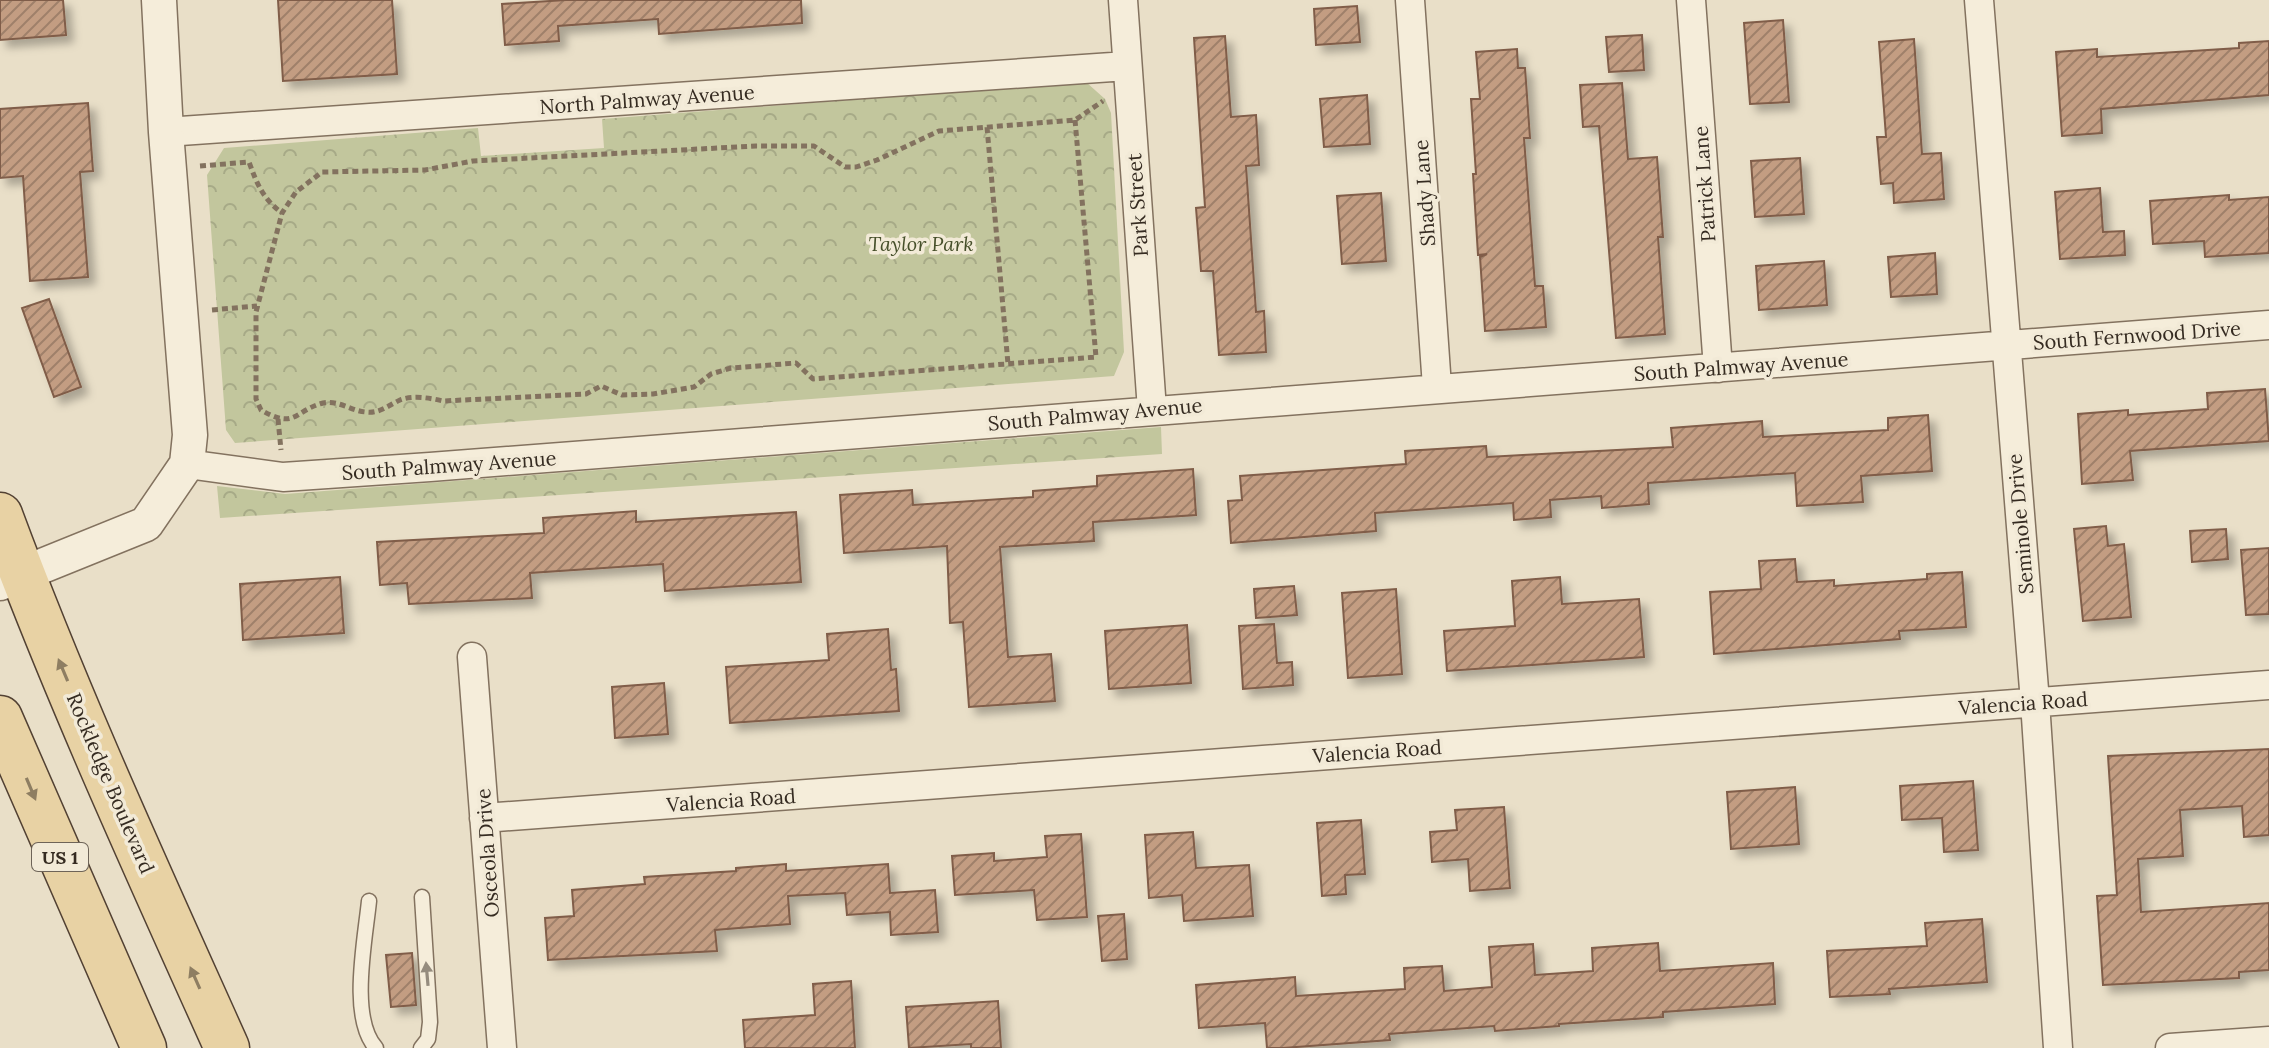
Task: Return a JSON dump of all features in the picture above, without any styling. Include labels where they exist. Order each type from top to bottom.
[{"type":"main road","name":"Rockledge Boulevard","points":[[0,515],[11,579],[227,1048]]},
{"type":"main road","name":"US 1","points":[[0,718],[144,1048]]},
{"type":"street","points":[[11,579],[146,524],[189,450],[159,0]]},
{"type":"street","name":"Park Street","points":[[1123,0],[1152,410]]},
{"type":"street","name":"Shady Lane","points":[[1410,0],[1437,387]]},
{"type":"street","name":"Patrick Lane","points":[[1691,0],[1718,368]]},
{"type":"street","name":"Seminole Drive","points":[[1979,0],[2004,345],[2035,702],[2058,1048]]},
{"type":"street","name":"North Palmway Avenue","points":[[166,132],[1127,66]]},
{"type":"street","name":"South Fernwood Drive","points":[[2004,345],[2269,325]]},
{"type":"street","name":"South Palmway Avenue","points":[[189,450],[283,477],[2004,345]]},
{"type":"street","name":"Osceola Drive","points":[[472,657],[502,1048]]},
{"type":"street","name":"Valencia Road","points":[[484,818],[2269,685]]},
{"type":"street","points":[[2170,1048],[2269,1041]]},
{"type":"lane","points":[[421,1048],[428,1039],[430,1022],[422,897]]},
{"type":"lane","points":[[369,901],[360,1007],[365,1032],[376,1048]]},
{"type":"path","points":[[1075,120],[1096,357],[813,379],[796,363],[731,368],[711,374],[694,387],[653,394],[622,395],[601,386],[586,394],[443,401],[423,397],[402,400],[381,411],[366,413],[325,403],[296,418],[282,420],[261,410],[256,399],[258,306],[282,213],[296,192],[322,172],[425,170],[473,161],[771,146],[814,146],[845,167],[856,167],[939,131],[1075,120],[1105,99]]},
{"type":"path","points":[[987,127],[1008,364]]},
{"type":"path","points":[[199,166],[249,162],[267,203],[282,213]]},
{"type":"path","points":[[211,310],[258,306]]},
{"type":"green space","name":"Taylor Park","points":[[1086,82],[1105,99],[1111,113],[1124,352],[1114,376],[235,443],[226,430],[207,175],[224,148],[478,128],[481,156],[604,148],[602,119]]},
{"type":"green space","points":[[1161,427],[1162,454],[220,518],[217,486],[285,494]]},
{"type":"building","points":[[0,0],[63,0],[66,35],[0,40]]},
{"type":"building","points":[[278,0],[392,0],[397,74],[283,81]]},
{"type":"building","points":[[566,0],[801,0],[802,23],[659,34],[658,19],[558,26],[559,41],[505,45],[502,4]]},
{"type":"building","points":[[1357,6],[1360,42],[1316,45],[1314,9]]},
{"type":"building","points":[[1783,20],[1789,102],[1750,104],[1744,23]]},
{"type":"building","points":[[1642,35],[1644,70],[1609,72],[1606,37]]},
{"type":"building","points":[[1225,36],[1231,117],[1256,115],[1259,165],[1246,166],[1256,312],[1264,311],[1266,352],[1219,355],[1213,271],[1201,271],[1196,208],[1205,207],[1194,38]]},
{"type":"building","points":[[1914,39],[1922,154],[1941,153],[1944,199],[1894,203],[1893,183],[1881,184],[1877,137],[1886,137],[1879,42]]},
{"type":"building","points":[[2269,41],[2269,95],[2101,109],[2102,133],[2062,136],[2056,52],[2097,49],[2097,57],[2239,48],[2239,43]]},
{"type":"building","points":[[1517,49],[1518,68],[1525,68],[1530,138],[1524,138],[1535,286],[1543,286],[1546,327],[1485,331],[1480,257],[1487,254],[1478,255],[1473,174],[1476,174],[1471,99],[1480,99],[1476,52]]},
{"type":"building","points":[[1622,83],[1628,159],[1657,157],[1663,237],[1658,237],[1665,334],[1616,338],[1599,126],[1583,127],[1580,85]]},
{"type":"building","points":[[1367,95],[1370,144],[1324,147],[1320,99]]},
{"type":"building","points":[[88,103],[93,171],[80,172],[88,277],[30,281],[23,176],[0,178],[0,109]]},
{"type":"building","points":[[1800,158],[1804,214],[1755,217],[1751,161]]},
{"type":"building","points":[[2100,188],[2103,232],[2124,231],[2125,255],[2060,259],[2055,192]]},
{"type":"building","points":[[1381,193],[1386,261],[1342,264],[1337,196]]},
{"type":"building","points":[[2229,195],[2229,200],[2269,197],[2269,253],[2205,257],[2204,241],[2153,244],[2150,201]]},
{"type":"building","points":[[1935,253],[1937,294],[1891,297],[1888,257]]},
{"type":"building","points":[[1824,261],[1827,305],[1759,310],[1756,266]]},
{"type":"building","points":[[49,299],[81,387],[54,397],[22,308]]},
{"type":"building","points":[[2265,389],[2269,441],[2130,451],[2133,480],[2082,484],[2078,414],[2128,410],[2128,415],[2208,409],[2207,393]]},
{"type":"building","points":[[1928,415],[1932,471],[1861,476],[1863,502],[1797,506],[1795,473],[1648,483],[1649,504],[1602,508],[1601,496],[1550,500],[1551,517],[1514,520],[1513,503],[1375,513],[1376,531],[1231,543],[1228,501],[1242,500],[1240,476],[1406,464],[1405,451],[1486,446],[1487,457],[1673,447],[1671,428],[1762,421],[1763,437],[1888,430],[1888,418]]},
{"type":"building","points":[[1193,469],[1196,515],[1093,522],[1094,541],[1000,547],[1008,657],[1051,654],[1055,701],[969,707],[963,622],[950,623],[947,546],[844,553],[840,495],[912,490],[913,505],[1033,497],[1033,491],[1097,486],[1097,476]]},
{"type":"building","points":[[636,511],[636,522],[796,512],[801,582],[665,591],[663,564],[530,573],[532,598],[409,604],[407,583],[380,585],[377,542],[544,533],[543,518]]},
{"type":"building","points":[[2106,526],[2108,546],[2124,544],[2131,617],[2083,621],[2074,529]]},
{"type":"building","points":[[2226,529],[2228,559],[2192,562],[2190,531]]},
{"type":"building","points":[[2269,548],[2269,614],[2246,615],[2241,550]]},
{"type":"building","points":[[1795,559],[1797,582],[1834,580],[1834,586],[1927,579],[1927,574],[1962,572],[1966,627],[1899,631],[1900,639],[1714,654],[1710,592],[1761,589],[1759,561]]},
{"type":"building","points":[[340,577],[344,633],[243,640],[240,584]]},
{"type":"building","points":[[1560,577],[1562,604],[1639,599],[1644,657],[1447,671],[1444,631],[1515,626],[1512,581]]},
{"type":"building","points":[[1294,586],[1297,615],[1256,618],[1254,589]]},
{"type":"building","points":[[1396,589],[1402,674],[1348,678],[1342,593]]},
{"type":"building","points":[[1274,624],[1277,663],[1292,662],[1293,685],[1243,689],[1239,626]]},
{"type":"building","points":[[1187,625],[1191,683],[1109,689],[1105,631]]},
{"type":"building","points":[[888,629],[891,670],[896,669],[899,711],[730,723],[726,667],[829,660],[827,634]]},
{"type":"building","points":[[664,683],[668,734],[615,738],[612,687]]},
{"type":"building","points":[[2269,749],[2269,835],[2244,837],[2242,806],[2180,810],[2183,856],[2138,859],[2141,912],[2269,903],[2269,970],[2239,972],[2239,978],[2103,985],[2097,896],[2117,895],[2108,756]]},
{"type":"building","points":[[1973,781],[1978,850],[1944,852],[1942,818],[1902,820],[1900,786]]},
{"type":"building","points":[[1795,787],[1799,844],[1731,849],[1727,792]]},
{"type":"building","points":[[1504,807],[1510,888],[1470,891],[1468,859],[1432,862],[1430,832],[1457,830],[1455,810]]},
{"type":"building","points":[[1361,820],[1365,874],[1345,875],[1346,894],[1322,896],[1317,823]]},
{"type":"building","points":[[1193,832],[1196,868],[1249,865],[1253,916],[1184,921],[1182,895],[1149,898],[1145,835]]},
{"type":"building","points":[[1081,834],[1087,917],[1037,920],[1034,890],[955,895],[952,856],[994,853],[994,861],[1047,857],[1045,836]]},
{"type":"building","points":[[786,864],[786,871],[888,864],[890,893],[935,890],[938,932],[891,935],[890,912],[847,915],[845,893],[788,896],[790,924],[715,930],[717,951],[548,960],[545,918],[574,916],[572,890],[645,884],[644,877],[736,871],[736,868]]},
{"type":"building","points":[[1124,914],[1127,959],[1102,961],[1098,916]]},
{"type":"building","points":[[1982,919],[1987,982],[1889,989],[1890,994],[1830,997],[1827,951],[1927,946],[1925,923]]},
{"type":"building","points":[[1658,943],[1660,971],[1773,963],[1775,1004],[1663,1012],[1663,1017],[1495,1031],[1494,1026],[1389,1034],[1390,1040],[1283,1048],[1267,1048],[1265,1023],[1199,1028],[1196,985],[1295,977],[1296,996],[1405,989],[1404,968],[1442,966],[1444,991],[1492,987],[1489,947],[1533,944],[1535,975],[1593,971],[1592,948]]},
{"type":"building","points":[[412,953],[416,1005],[391,1007],[386,955]]},
{"type":"building","points":[[851,981],[855,1048],[745,1048],[743,1020],[815,1015],[813,984]]},
{"type":"building","points":[[998,1001],[1001,1048],[971,1048],[971,1044],[909,1048],[906,1007]]}]
